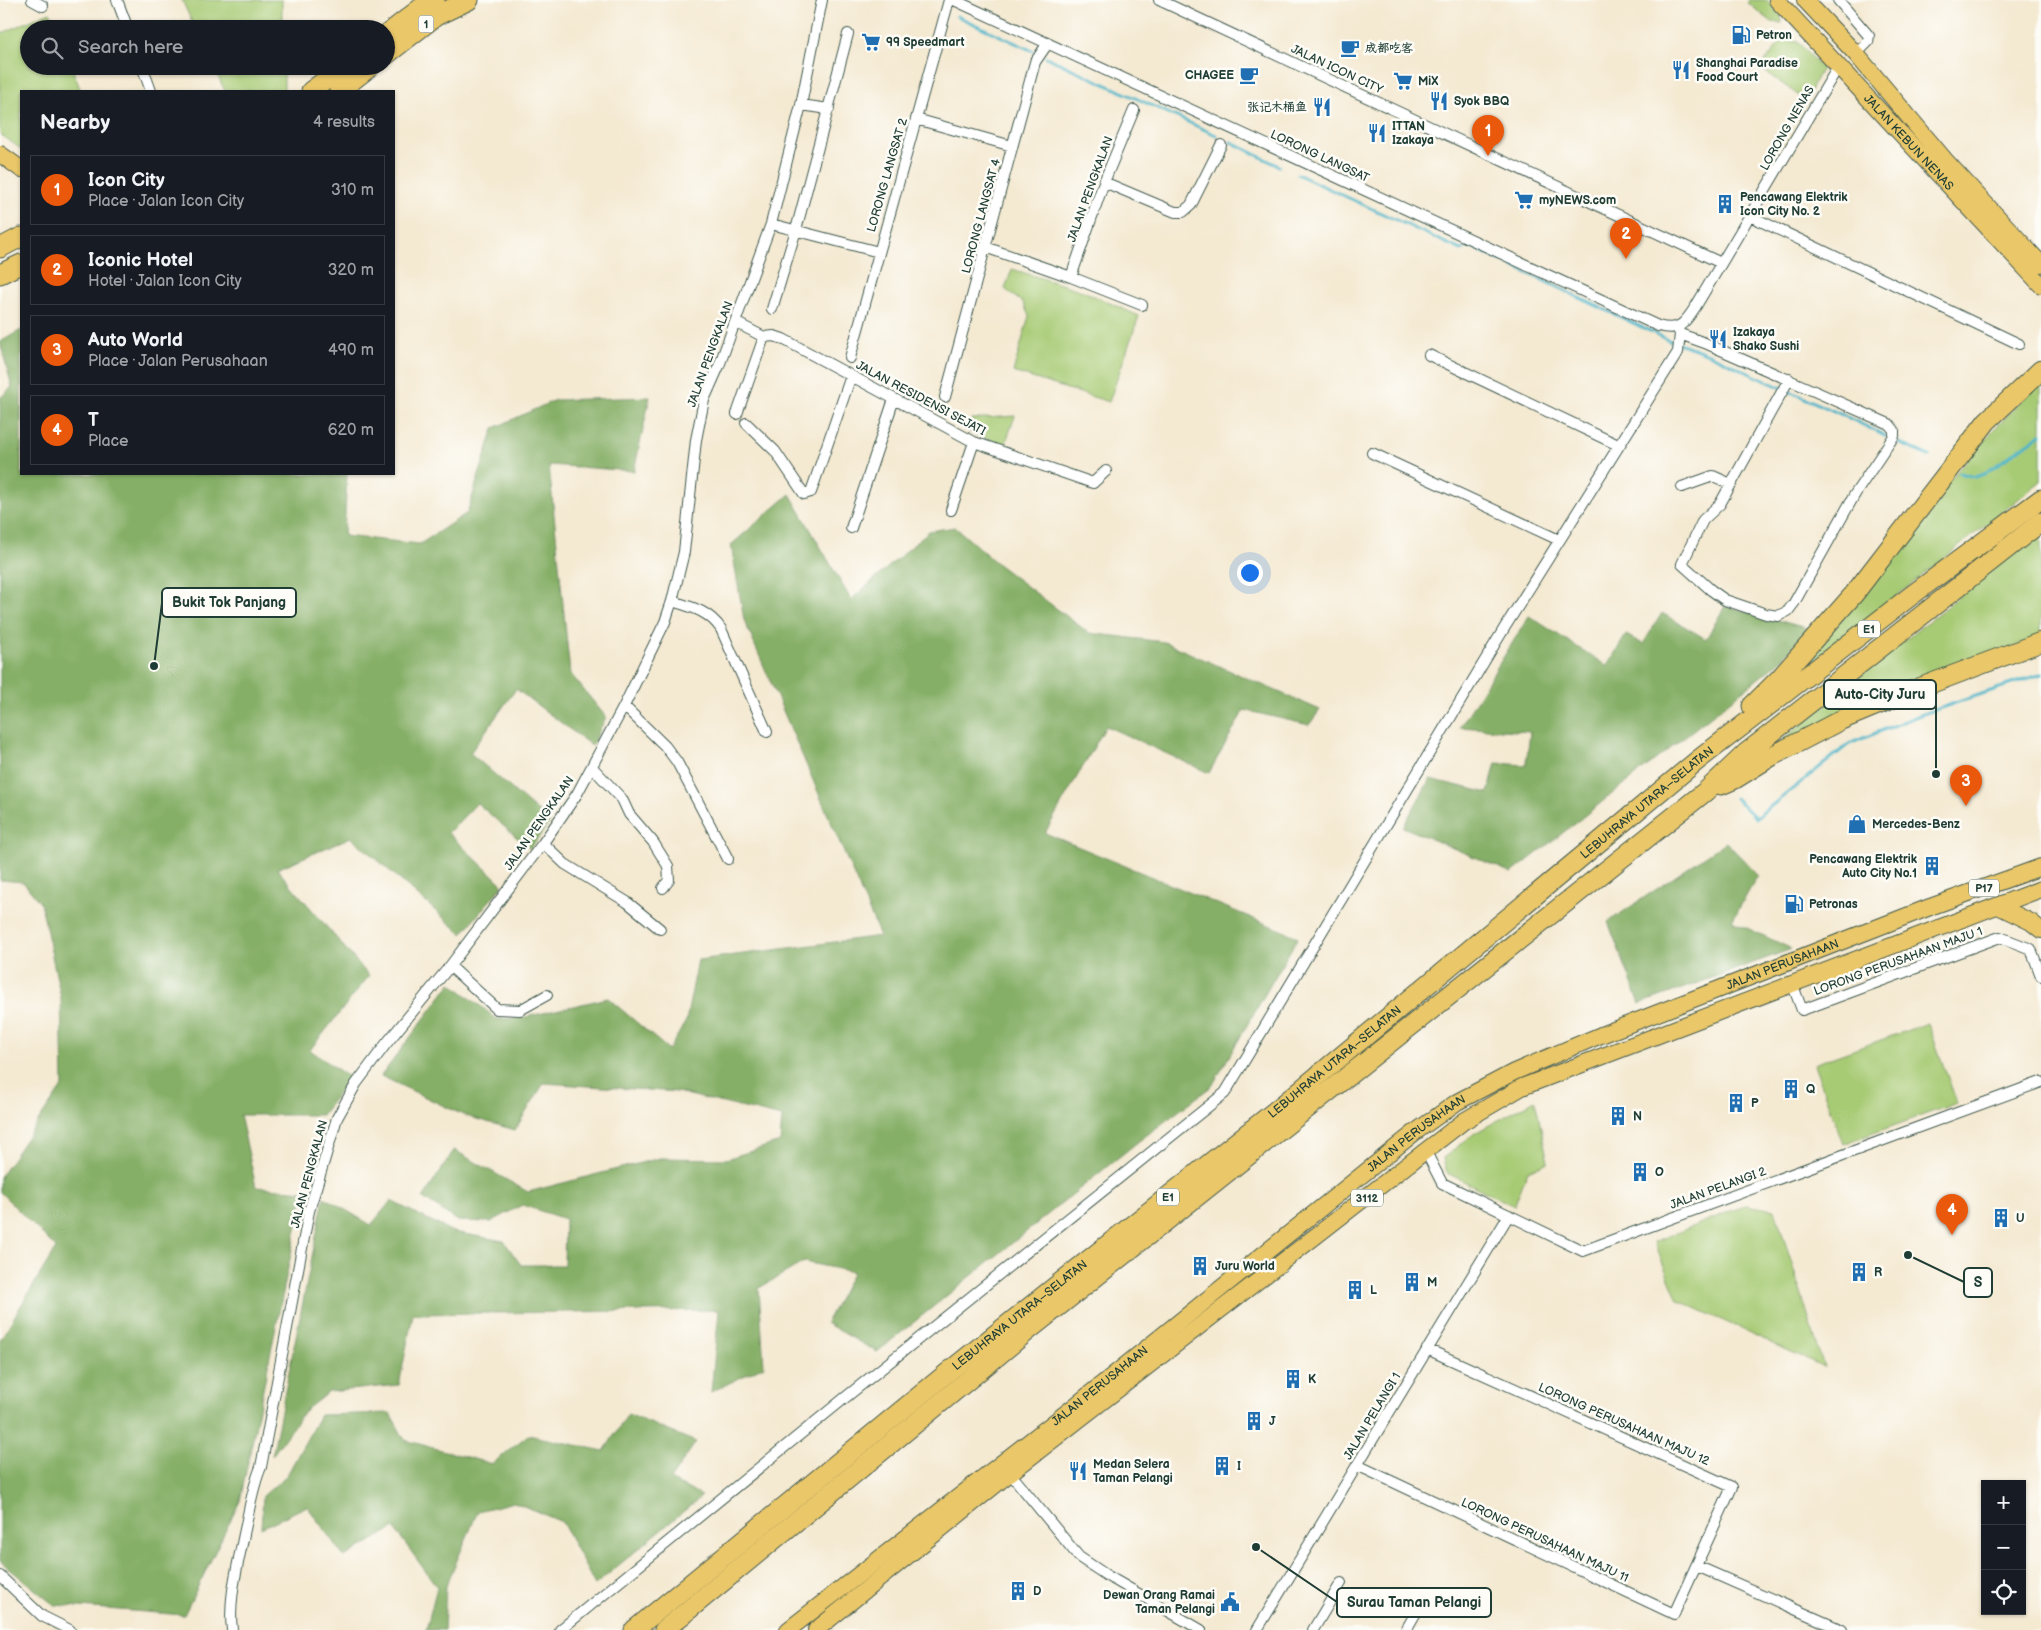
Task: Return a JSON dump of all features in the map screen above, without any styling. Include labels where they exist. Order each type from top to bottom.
[{"type":"highway","name":"1","points":[[395,28],[434,0]]},
{"type":"highway","name":"1","points":[[395,47],[436,16],[469,0]]},
{"type":"highway","points":[[312,90],[333,75]]},
{"type":"highway","points":[[340,90],[359,75]]},
{"type":"highway","points":[[0,274],[20,264]]},
{"type":"highway","points":[[1698,760],[1779,680],[1854,594],[1988,421],[2041,370]]},
{"type":"highway","name":"LEBUHRAYA UTARA–SELATAN","points":[[634,1630],[952,1369],[1285,1103],[1698,760],[1912,595],[2041,499]]},
{"type":"highway","name":"LEBUHRAYA UTARA–SELATAN","points":[[664,1630],[1037,1324],[1706,791],[1746,753],[2041,522]]},
{"type":"highway","points":[[1706,791],[1735,779],[1772,756],[1841,720],[1911,691],[2041,642]]},
{"type":"main road","name":"JALAN KEBUN NENAS","points":[[1777,0],[2041,285]]},
{"type":"main road","name":"JALAN KEBUN NENAS","points":[[1805,0],[1856,54],[1944,160],[2041,264]]},
{"type":"main road","points":[[0,154],[20,168]]},
{"type":"main road","name":"JALAN PERUSAHAAN","points":[[788,1630],[1071,1409],[1414,1133],[1457,1102],[1514,1072],[1601,1035],[1930,907],[2041,867]]},
{"type":"main road","name":"JALAN PERUSAHAAN","points":[[816,1630],[1010,1473],[1464,1121],[1522,1087],[2041,890]]},
{"type":"main road","points":[[1998,906],[2031,922],[2041,930]]},
{"type":"street","points":[[32,0],[43,6]]},
{"type":"street","points":[[117,0],[125,20]]},
{"type":"street","points":[[395,26],[417,0]]},
{"type":"street","name":"JALAN PENGKALAN","points":[[232,1630],[230,1616],[240,1553],[255,1480],[261,1467],[309,1211],[337,1118],[356,1084],[450,966],[543,843],[577,794],[658,638],[672,601],[684,552],[696,440],[704,400],[720,366],[771,224],[801,105],[822,0]]},
{"type":"street","name":"LORONG LANGSAT 2","points":[[850,358],[949,0]]},
{"type":"street","name":"LORONG LANGSAT","points":[[954,0],[1650,322],[1705,343],[1786,385],[1889,424],[1894,430],[1894,436],[1855,494],[1794,603],[1788,611],[1778,616],[1766,614],[1725,600],[1682,564],[1704,520],[1720,504],[1731,484]]},
{"type":"street","name":"JALAN ICON CITY","points":[[1159,0],[1722,263]]},
{"type":"street","points":[[1841,3],[1869,36],[1868,42],[1856,54]]},
{"type":"street","points":[[772,309],[796,230],[848,34]]},
{"type":"street","name":"LORONG LANGSAT 4","points":[[945,397],[1035,62],[1048,43]]},
{"type":"street","name":"LORONG NENAS","points":[[1679,334],[1838,68]]},
{"type":"street","points":[[145,75],[151,90]]},
{"type":"street","points":[[801,105],[829,109]]},
{"type":"street","name":"JALAN PENGKALAN","points":[[1071,277],[1104,182],[1134,110]]},
{"type":"street","points":[[916,119],[1012,146]]},
{"type":"street","points":[[1104,182],[1175,212],[1183,212],[1191,205],[1221,145]]},
{"type":"street","points":[[1750,216],[2018,344]]},
{"type":"street","points":[[771,224],[879,252]]},
{"type":"street","points":[[985,248],[1071,277],[1142,305]]},
{"type":"street","points":[[735,322],[764,337],[737,414]]},
{"type":"street","points":[[560,1630],[846,1397],[1225,1093],[1559,540],[1678,352],[1679,334]]},
{"type":"street","name":"JALAN RESIDENSI SEJATI","points":[[764,337],[774,336],[783,339],[974,442],[1093,483],[1106,471]]},
{"type":"street","points":[[1429,354],[1618,445]]},
{"type":"street","points":[[746,423],[774,451],[804,494],[811,492],[851,376]]},
{"type":"street","points":[[1682,487],[1713,476],[1731,484],[1786,385]]},
{"type":"street","points":[[851,528],[894,399]]},
{"type":"street","points":[[951,510],[974,442]]},
{"type":"street","points":[[1372,453],[1559,540]]},
{"type":"street","points":[[672,601],[696,608],[715,620],[721,629],[767,732]]},
{"type":"street","points":[[624,706],[665,746],[677,762],[728,860]]},
{"type":"street","points":[[592,767],[622,799],[629,814],[653,842],[668,866],[669,880],[663,888]]},
{"type":"street","points":[[543,843],[565,864],[627,902],[660,929]]},
{"type":"street","name":"LORONG PERUSAHAAN MAJU 1","points":[[1792,983],[1802,1010],[2000,937],[2031,949],[2041,976]]},
{"type":"street","points":[[450,966],[497,1009],[520,1010],[547,995]]},
{"type":"street","name":"JALAN PELANGI 2","points":[[1426,1152],[1442,1183],[1584,1251],[2041,1082]]},
{"type":"street","name":"JALAN PELANGI 1","points":[[1257,1630],[1509,1215]]},
{"type":"street","name":"LORONG PERUSAHAAN MAJU 12","points":[[1427,1349],[1732,1487],[1697,1566]]},
{"type":"street","name":"LORONG PERUSAHAAN MAJU 11","points":[[1357,1465],[1674,1614],[1697,1566]]},
{"type":"street","points":[[1010,1473],[1079,1557],[1106,1575],[1201,1630]]},
{"type":"street","points":[[1697,1566],[1842,1630]]},
{"type":"street","points":[[0,1576],[42,1616],[70,1630]]},
{"type":"street","points":[[1313,1630],[1341,1583]]},
{"type":"street","points":[[1406,1630],[1418,1609]]},
{"type":"green space","points":[[182,0],[282,0],[282,20],[191,20]]},
{"type":"green space","points":[[1748,0],[1767,0],[1781,16],[1782,23],[1772,22],[1749,4]]},
{"type":"green space","points":[[50,12],[53,20],[32,20]]},
{"type":"green space","points":[[20,25],[20,75],[75,75],[81,90],[20,90],[20,148],[0,134],[0,34]]},
{"type":"green space","points":[[1787,40],[1798,42],[1822,68],[1805,100],[1760,68],[1779,44]]},
{"type":"green space","points":[[217,75],[284,75],[284,90],[225,90]]},
{"type":"green space","points":[[1012,269],[1083,291],[1139,316],[1109,402],[1013,372],[1029,316],[1023,303],[1005,289]]},
{"type":"green space","points":[[20,331],[20,475],[347,475],[344,536],[420,544],[467,513],[494,428],[555,400],[650,397],[634,471],[549,465],[570,673],[606,717],[592,746],[516,689],[470,753],[550,822],[530,849],[477,803],[448,833],[503,885],[462,934],[351,837],[277,869],[369,976],[310,1050],[350,1078],[322,1115],[240,1115],[256,1187],[304,1191],[240,1501],[184,1615],[54,1605],[0,1561],[0,1340],[56,1248],[0,1192],[0,1177],[63,1085],[61,998],[41,904],[23,882],[0,880],[0,398],[12,387],[0,342]]},
{"type":"green space","points":[[2041,380],[2041,481],[1761,704],[1975,450]]},
{"type":"green space","points":[[1015,416],[1005,445],[969,432],[972,419]]},
{"type":"green space","points":[[790,494],[851,600],[929,531],[955,527],[1000,566],[1089,633],[1164,642],[1320,710],[1309,725],[1244,710],[1209,773],[1106,726],[1045,833],[1298,937],[1212,1086],[1139,1141],[877,1352],[826,1323],[853,1272],[804,1262],[759,1288],[764,1366],[711,1392],[719,1310],[413,1314],[399,1385],[329,1392],[304,1411],[272,1456],[324,1197],[371,1225],[391,1201],[453,1232],[504,1241],[521,1265],[564,1265],[565,1219],[522,1205],[491,1222],[458,1221],[423,1198],[454,1150],[528,1192],[660,1158],[726,1159],[780,1142],[782,1117],[677,1092],[544,1083],[515,1130],[463,1115],[381,1076],[451,983],[497,1019],[521,1018],[608,998],[669,1050],[686,1021],[698,960],[880,936],[744,620],[731,545]]},
{"type":"green space","points":[[2041,530],[2041,636],[1777,744]]},
{"type":"green space","points":[[1725,606],[1810,629],[1778,663],[1512,873],[1403,827],[1430,779],[1488,793],[1496,763],[1526,765],[1530,732],[1460,727],[1529,616],[1607,666],[1626,635],[1643,644],[1662,613],[1706,639]]},
{"type":"green space","points":[[1726,842],[1758,875],[1732,921],[1792,949],[1640,1004],[1608,922]]},
{"type":"green space","points":[[1928,1023],[1957,1103],[1843,1144],[1814,1064]]},
{"type":"green space","points":[[1535,1100],[1548,1162],[1528,1171],[1514,1206],[1447,1173],[1443,1158],[1475,1133]]},
{"type":"green space","points":[[1746,1205],[1775,1210],[1824,1367],[1678,1300],[1654,1242]]},
{"type":"green space","points":[[390,1413],[405,1440],[492,1464],[528,1435],[604,1451],[628,1414],[696,1442],[670,1480],[702,1496],[595,1585],[562,1522],[514,1502],[478,1511],[446,1586],[444,1630],[426,1630],[437,1587],[394,1528],[344,1557],[307,1506],[261,1528],[263,1496],[287,1475],[320,1415]]},
{"type":"waterway","points":[[957,16],[1033,51]]},
{"type":"waterway","points":[[1046,57],[1216,135]]},
{"type":"waterway","points":[[1231,142],[1279,166]]},
{"type":"waterway","points":[[1297,174],[1461,250],[1470,246],[1673,342],[1716,357],[1885,436]]},
{"type":"waterway","points":[[1960,473],[1975,477],[1984,474],[2041,434]]},
{"type":"waterway","points":[[1899,443],[1929,456]]},
{"type":"waterway","points":[[1735,798],[1756,818],[1849,744],[1920,715],[2041,674]]},
{"type":"place","name":"Petron","points":[[1741,35]]},
{"type":"place","name":"99 Speedmart","points":[[871,42]]},
{"type":"place","name":"成都吃客","points":[[1350,48]]},
{"type":"place","name":"Shanghai Paradise Food Court","points":[[1681,70]]},
{"type":"place","name":"CHAGEE","points":[[1249,75]]},
{"type":"place","name":"MiX","points":[[1403,81]]},
{"type":"place","name":"Syok BBQ","points":[[1439,101]]},
{"type":"place","name":"张记木桶鱼","points":[[1322,107]]},
{"type":"place","name":"ITTAN Izakaya","points":[[1377,133]]},
{"type":"place","name":"Icon City","points":[[1488,156]]},
{"type":"place","name":"myNEWS.com","points":[[1524,200]]},
{"type":"place","name":"Pencawang Elektrik Icon City No. 2","points":[[1725,204]]},
{"type":"place","name":"Iconic Hotel","points":[[1626,259]]},
{"type":"place","name":"Izakaya Shako Sushi","points":[[1718,339]]},
{"type":"place","name":"Bukit Tok Panjang","points":[[154,666]]},
{"type":"place","name":"Auto-City Juru","points":[[1936,774]]},
{"type":"place","name":"Auto World","points":[[1966,806]]},
{"type":"place","name":"Mercedes-Benz","points":[[1857,824]]},
{"type":"place","name":"Pencawang Elektrik Auto City No.1","points":[[1932,866]]},
{"type":"place","name":"Petronas","points":[[1794,904]]},
{"type":"place","name":"Q","points":[[1791,1089]]},
{"type":"place","name":"P","points":[[1736,1103]]},
{"type":"place","name":"N","points":[[1618,1116]]},
{"type":"place","name":"O","points":[[1640,1172]]},
{"type":"place","name":"U","points":[[2001,1218]]},
{"type":"place","name":"T","points":[[1952,1235]]},
{"type":"place","name":"S","points":[[1908,1255]]},
{"type":"place","name":"Juru World","points":[[1200,1266]]},
{"type":"place","name":"R","points":[[1859,1272]]},
{"type":"place","name":"M","points":[[1412,1282]]},
{"type":"place","name":"L","points":[[1355,1290]]},
{"type":"place","name":"K","points":[[1293,1379]]},
{"type":"place","name":"J","points":[[1254,1421]]},
{"type":"place","name":"I","points":[[1222,1466]]},
{"type":"place","name":"Medan Selera Taman Pelangi","points":[[1078,1471]]},
{"type":"place","name":"Surau Taman Pelangi","points":[[1256,1547]]},
{"type":"place","name":"D","points":[[1018,1591]]},
{"type":"place","name":"Dewan Orang Ramai Taman Pelangi","points":[[1230,1602]]}]
